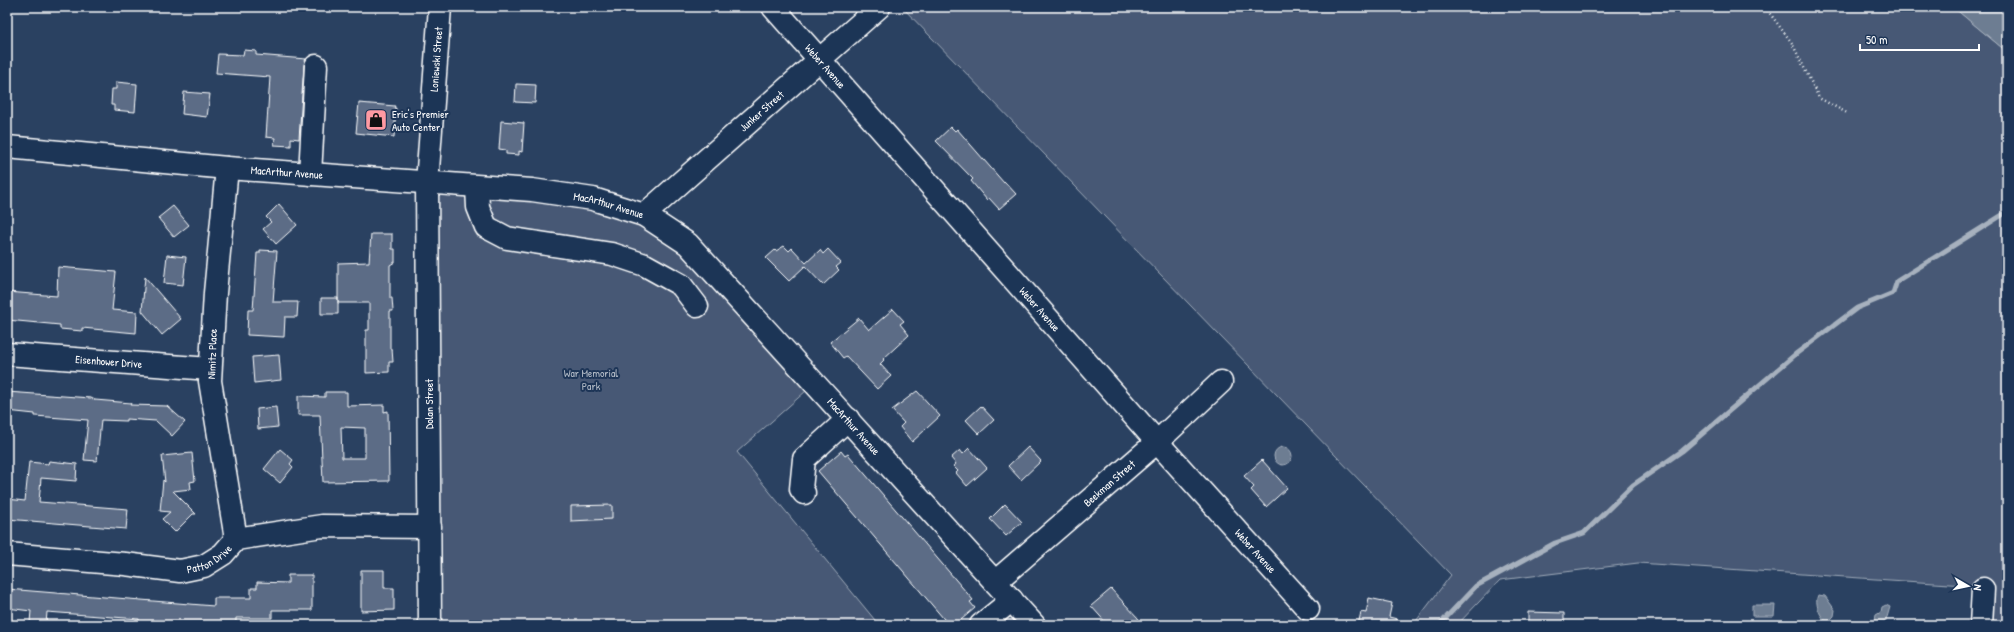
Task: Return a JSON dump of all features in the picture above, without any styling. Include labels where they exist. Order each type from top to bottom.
[{"type":"street","name":"Loniewski Street","points":[[427,183],[440,7]]},
{"type":"street","name":"Weber Avenue","points":[[773,7],[1157,442],[1308,609]]},
{"type":"street","name":"Junker Street","points":[[644,215],[820,61],[879,7]]},
{"type":"street","points":[[310,174],[316,66]]},
{"type":"street","name":"MacArthur Avenue","points":[[7,147],[226,168],[532,190],[593,199],[644,215],[688,244],[1034,625]]},
{"type":"street","name":"Nimitz Place","points":[[226,168],[210,380],[236,539]]},
{"type":"street","name":"Dolan Street","points":[[427,183],[430,625]]},
{"type":"street","points":[[477,186],[478,207],[486,227],[507,238],[612,254],[645,265],[681,284],[697,306]]},
{"type":"street","name":"Eisenhower Drive","points":[[7,354],[210,369]]},
{"type":"street","name":"Beekman Street","points":[[995,582],[1157,442],[1221,382]]},
{"type":"street","points":[[804,493],[801,489],[804,459],[848,419]]},
{"type":"street","name":"Patton Drive","points":[[7,554],[125,564],[180,571],[204,566],[223,554],[236,539],[322,526],[430,527]]},
{"type":"street","points":[[1981,625],[1983,589]]},
{"type":"street","points":[[980,625],[1012,600]]},
{"type":"path","points":[[1765,7],[1792,43],[1819,98],[1847,113]]},
{"type":"green space","points":[[902,7],[1953,7],[2007,52],[2007,625],[1979,625],[1979,586],[1638,563],[1500,580],[1457,625],[1413,625],[1451,575]]},
{"type":"green space","name":"War Memorial Park","points":[[427,183],[644,215],[815,383],[737,452],[879,625],[430,625]]},
{"type":"green space","points":[[1017,606],[1034,625],[994,625]]},
{"type":"shaded area","points":[[1953,7],[2007,7],[2007,52]]},
{"type":"shaded area","points":[[1283,447],[1289,450],[1292,456],[1289,462],[1283,465],[1277,462],[1274,456],[1277,450]]},
{"type":"shaded area","points":[[1818,595],[1825,596],[1835,610],[1834,616],[1828,622],[1822,618],[1818,610]]},
{"type":"shaded area","points":[[1752,605],[1775,605],[1774,616],[1752,616]]},
{"type":"shaded area","points":[[1886,605],[1890,607],[1885,624],[1874,625],[1876,615],[1881,612],[1882,607]]},
{"type":"building","points":[[244,50],[256,51],[256,55],[306,59],[304,65],[299,139],[291,138],[291,146],[274,145],[275,138],[266,137],[270,77],[216,73],[218,54],[243,55]]},
{"type":"building","points":[[116,82],[137,84],[135,112],[114,110],[114,105],[111,105],[112,89],[116,89]]},
{"type":"building","points":[[516,84],[536,85],[535,103],[515,102]]},
{"type":"building","points":[[184,92],[210,94],[207,117],[182,114]]},
{"type":"building","name":"Eric's Premier Auto Center","points":[[359,103],[395,106],[394,137],[356,133]]},
{"type":"building","points":[[501,121],[524,123],[522,152],[519,151],[519,155],[506,154],[506,150],[499,149]]},
{"type":"building","points":[[951,127],[955,131],[957,129],[1004,183],[1005,182],[1016,194],[999,209],[989,198],[987,200],[971,181],[973,179],[936,141]]},
{"type":"building","points":[[279,204],[297,225],[276,244],[263,229],[271,222],[266,217]]},
{"type":"building","points":[[173,206],[189,225],[174,237],[158,218]]},
{"type":"building","points":[[371,234],[392,234],[392,249],[395,249],[395,262],[390,265],[390,298],[392,298],[393,311],[390,311],[390,349],[392,349],[393,362],[389,362],[389,372],[366,373],[366,330],[369,330],[369,303],[338,303],[338,263],[369,262]]},
{"type":"building","points":[[784,246],[789,251],[792,248],[806,263],[820,250],[823,254],[828,249],[841,263],[836,267],[839,270],[823,285],[805,266],[789,281],[766,258],[775,250],[776,251]]},
{"type":"building","points":[[260,250],[277,251],[273,302],[298,302],[297,317],[285,317],[284,337],[247,335],[248,310],[253,310],[257,253],[260,253]]},
{"type":"building","points":[[167,255],[186,257],[183,285],[164,283]]},
{"type":"building","points":[[58,267],[116,272],[112,310],[137,312],[136,333],[82,328],[82,331],[60,329],[60,325],[7,320],[7,292],[57,296]]},
{"type":"building","points":[[145,277],[181,319],[162,335],[142,311]]},
{"type":"building","points":[[321,298],[338,298],[338,314],[321,314]]},
{"type":"building","points":[[893,309],[904,321],[900,324],[909,335],[883,359],[884,360],[880,364],[891,376],[877,389],[846,356],[843,358],[830,342],[859,318],[869,330]]},
{"type":"building","points":[[279,355],[281,380],[254,383],[252,357]]},
{"type":"building","points":[[917,391],[940,416],[912,442],[900,427],[904,423],[892,410]]},
{"type":"building","points":[[7,392],[91,398],[95,400],[131,403],[130,405],[167,406],[185,422],[172,436],[156,421],[126,419],[126,421],[101,420],[97,461],[84,460],[88,420],[35,416],[35,414],[7,411]]},
{"type":"building","points":[[325,392],[347,392],[347,406],[384,405],[384,412],[388,411],[389,481],[323,482],[320,415],[298,415],[298,396],[325,397]],"holes":[[[341,427],[365,428],[365,458],[342,458]]]},
{"type":"building","points":[[981,406],[994,420],[979,434],[966,420]]},
{"type":"building","points":[[276,407],[278,427],[258,429],[257,409]]},
{"type":"building","points":[[1028,447],[1041,461],[1021,480],[1008,466]]},
{"type":"building","points":[[969,448],[987,468],[967,486],[956,473],[958,471],[953,466],[956,464],[951,458],[960,450],[963,454]]},
{"type":"building","points":[[280,449],[293,460],[290,464],[293,467],[280,483],[264,469]]},
{"type":"building","points":[[841,451],[845,456],[848,454],[973,600],[970,602],[975,608],[955,625],[949,625],[818,471]]},
{"type":"building","points":[[192,453],[195,481],[190,482],[191,489],[173,491],[196,514],[193,514],[175,532],[162,519],[170,512],[160,511],[163,480],[165,482],[162,456]]},
{"type":"building","points":[[1262,460],[1287,488],[1266,507],[1251,490],[1254,487],[1244,476]]},
{"type":"building","points":[[49,461],[77,464],[76,481],[41,478],[39,502],[128,509],[126,529],[7,519],[7,499],[25,501],[29,462],[48,464]]},
{"type":"building","points":[[1005,504],[1022,522],[1006,536],[990,519]]},
{"type":"building","points":[[612,505],[612,519],[571,521],[571,506]]},
{"type":"building","points":[[361,570],[384,570],[384,588],[394,588],[394,610],[361,611]]},
{"type":"building","points":[[288,575],[312,575],[312,610],[272,610],[272,618],[236,618],[236,625],[139,625],[139,619],[47,612],[46,624],[30,622],[31,611],[7,608],[7,589],[214,606],[214,598],[251,598],[251,588],[257,588],[257,582],[288,583]]},
{"type":"building","points":[[1111,589],[1138,618],[1142,625],[1108,625],[1091,606]]},
{"type":"building","points":[[1369,598],[1392,603],[1389,617],[1397,619],[1396,625],[1358,625],[1361,612],[1366,613]]},
{"type":"building","points":[[1528,612],[1564,613],[1564,625],[1528,625]]},
{"type":"waterway","points":[[1439,625],[1476,586],[1555,543],[1584,533],[1633,485],[1682,451],[1797,353],[1857,308],[1893,293],[1897,281],[2007,212]]},
{"type":"place","name":"Eric's Premier Auto Center","points":[[376,120]]}]
